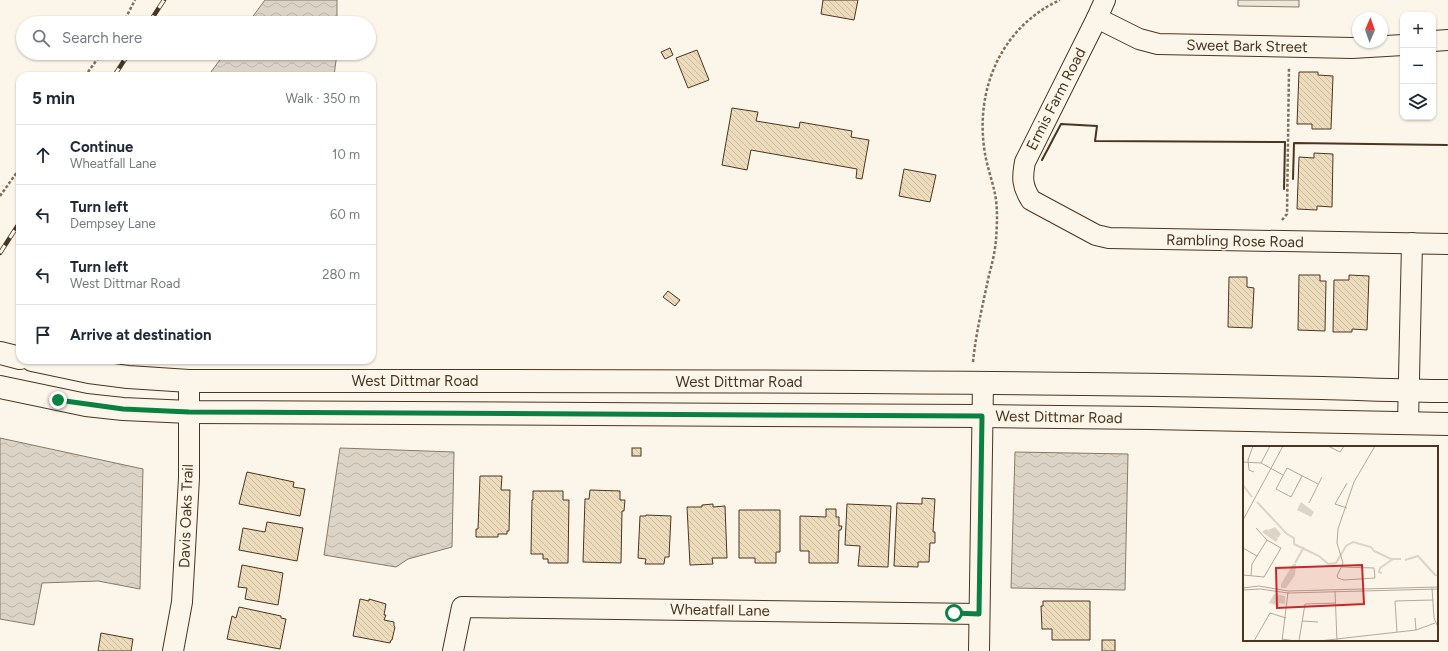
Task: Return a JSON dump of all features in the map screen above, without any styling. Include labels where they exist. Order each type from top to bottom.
[{"type":"street","name":"Ermis Farm Road","points":[[1031,200],[1025,190],[1023,176],[1025,162],[1105,0]]},
{"type":"street","name":"Sweet Bark Street","points":[[1097,18],[1139,39],[1158,44],[1352,48],[1400,45]]},
{"type":"street","points":[[1436,41],[1448,40]]},
{"type":"street","name":"Rambling Rose Road","points":[[1031,200],[1096,235],[1109,238],[1448,244]]},
{"type":"street","points":[[1408,423],[1412,243]]},
{"type":"street","points":[[0,353],[16,357]]},
{"type":"street","name":"West Dittmar Road","points":[[51,364],[89,372],[128,377],[190,380],[623,381],[978,375],[1409,391],[1448,391]]},
{"type":"street","points":[[978,375],[982,416],[979,651]]},
{"type":"street","name":"Davis Oaks Trail","points":[[173,651],[182,602],[189,478],[190,380]]},
{"type":"street","name":"West Dittmar Road","points":[[0,387],[86,405],[123,409],[189,412],[982,416],[1448,424]]},
{"type":"street","name":"Wheatfall Lane","points":[[453,651],[462,607],[979,614]]},
{"type":"path","points":[[127,16],[135,0]]},
{"type":"path","points":[[978,375],[978,329],[996,241],[996,196],[984,148],[983,108],[986,90],[994,68],[1004,48],[1019,28],[1038,12],[1060,0]]},
{"type":"path","points":[[88,72],[97,60]]},
{"type":"path","points":[[1282,224],[1282,220],[1287,214],[1289,61]]},
{"type":"path","points":[[0,196],[16,174]]},
{"type":"shaded area","points":[[1238,0],[1299,0],[1299,7],[1238,6]]},
{"type":"water","points":[[265,0],[337,0],[337,16],[253,16]]},
{"type":"water","points":[[220,60],[336,60],[335,72],[211,72]]},
{"type":"water","points":[[0,438],[143,469],[140,589],[98,581],[42,583],[34,625],[0,619]]},
{"type":"water","points":[[340,448],[454,452],[452,547],[408,559],[396,567],[324,555]]},
{"type":"water","points":[[1015,452],[1128,454],[1125,590],[1011,588]]},
{"type":"building","points":[[823,0],[858,0],[854,20],[821,14]]},
{"type":"building","points":[[670,48],[673,55],[665,59],[661,52]]},
{"type":"building","points":[[697,50],[709,80],[688,88],[676,58]]},
{"type":"building","points":[[1299,72],[1318,72],[1318,75],[1333,76],[1331,129],[1312,129],[1312,124],[1297,124]]},
{"type":"building","points":[[732,108],[758,112],[756,121],[799,128],[800,122],[852,131],[851,137],[869,140],[862,179],[856,178],[857,169],[751,150],[747,170],[722,165]]},
{"type":"building","points":[[1314,153],[1333,154],[1332,207],[1317,206],[1317,210],[1297,209],[1299,157],[1314,158]]},
{"type":"building","points":[[904,169],[936,175],[930,202],[899,196]]},
{"type":"building","points":[[1299,275],[1320,275],[1320,281],[1326,281],[1325,331],[1298,330]]},
{"type":"building","points":[[1349,275],[1369,276],[1367,330],[1352,329],[1352,332],[1333,332],[1334,280],[1349,280]]},
{"type":"building","points":[[1229,277],[1247,277],[1247,287],[1254,288],[1252,328],[1228,327]]},
{"type":"building","points":[[668,291],[680,300],[675,306],[663,297]]},
{"type":"building","points":[[632,448],[641,448],[641,456],[632,456]]},
{"type":"building","points":[[247,472],[294,482],[293,487],[305,489],[300,516],[239,504]]},
{"type":"building","points":[[480,476],[502,476],[501,490],[510,490],[509,531],[507,531],[507,534],[498,534],[498,537],[476,537],[476,529],[478,529]]},
{"type":"building","points":[[590,490],[620,491],[620,500],[625,500],[624,511],[622,511],[621,563],[583,562],[585,499],[589,499]]},
{"type":"building","points":[[533,491],[563,491],[563,500],[569,500],[568,563],[548,563],[548,559],[543,559],[543,554],[531,554]]},
{"type":"building","points":[[922,498],[935,499],[933,532],[935,532],[935,543],[930,543],[929,562],[918,562],[918,567],[894,566],[897,503],[922,504]]},
{"type":"building","points":[[713,504],[713,507],[725,506],[727,558],[712,558],[713,564],[690,565],[687,507],[702,507],[702,505]]},
{"type":"building","points":[[847,504],[891,506],[888,567],[858,566],[860,546],[845,545]]},
{"type":"building","points":[[826,509],[836,509],[836,517],[839,517],[839,526],[842,526],[841,530],[839,530],[838,563],[809,563],[809,551],[800,551],[800,516],[826,517]]},
{"type":"building","points":[[739,510],[780,510],[780,552],[776,552],[776,563],[755,563],[755,558],[739,558]]},
{"type":"building","points":[[640,516],[671,516],[669,557],[665,557],[664,564],[645,564],[646,559],[638,558]]},
{"type":"building","points":[[267,522],[303,528],[297,561],[239,550],[243,528],[265,532]]},
{"type":"building","points":[[242,565],[283,573],[278,605],[245,599],[247,588],[238,587]]},
{"type":"building","points":[[360,599],[369,601],[369,599],[386,604],[384,615],[386,615],[384,620],[394,622],[395,627],[390,643],[353,636]]},
{"type":"building","points":[[1043,601],[1090,601],[1090,640],[1052,640],[1052,629],[1042,629],[1041,606],[1043,606]]},
{"type":"building","points":[[239,607],[281,616],[281,618],[286,619],[280,649],[227,639],[232,616],[236,618]]},
{"type":"building","points":[[101,633],[133,639],[131,651],[98,651]]},
{"type":"building","points":[[1102,640],[1115,640],[1115,651],[1102,651]]},
{"type":"railway","points":[[154,16],[164,0]]},
{"type":"railway","points":[[117,72],[124,60]]},
{"type":"railway","points":[[0,253],[16,228]]},
{"type":"wall","points":[[1042,160],[1061,124],[1097,126],[1095,141],[1285,142],[1284,189]]},
{"type":"wall","points":[[1293,179],[1294,143],[1447,145]]},
{"type":"route","points":[[58,400],[123,409],[189,412],[982,416],[979,614],[954,613]]}]
